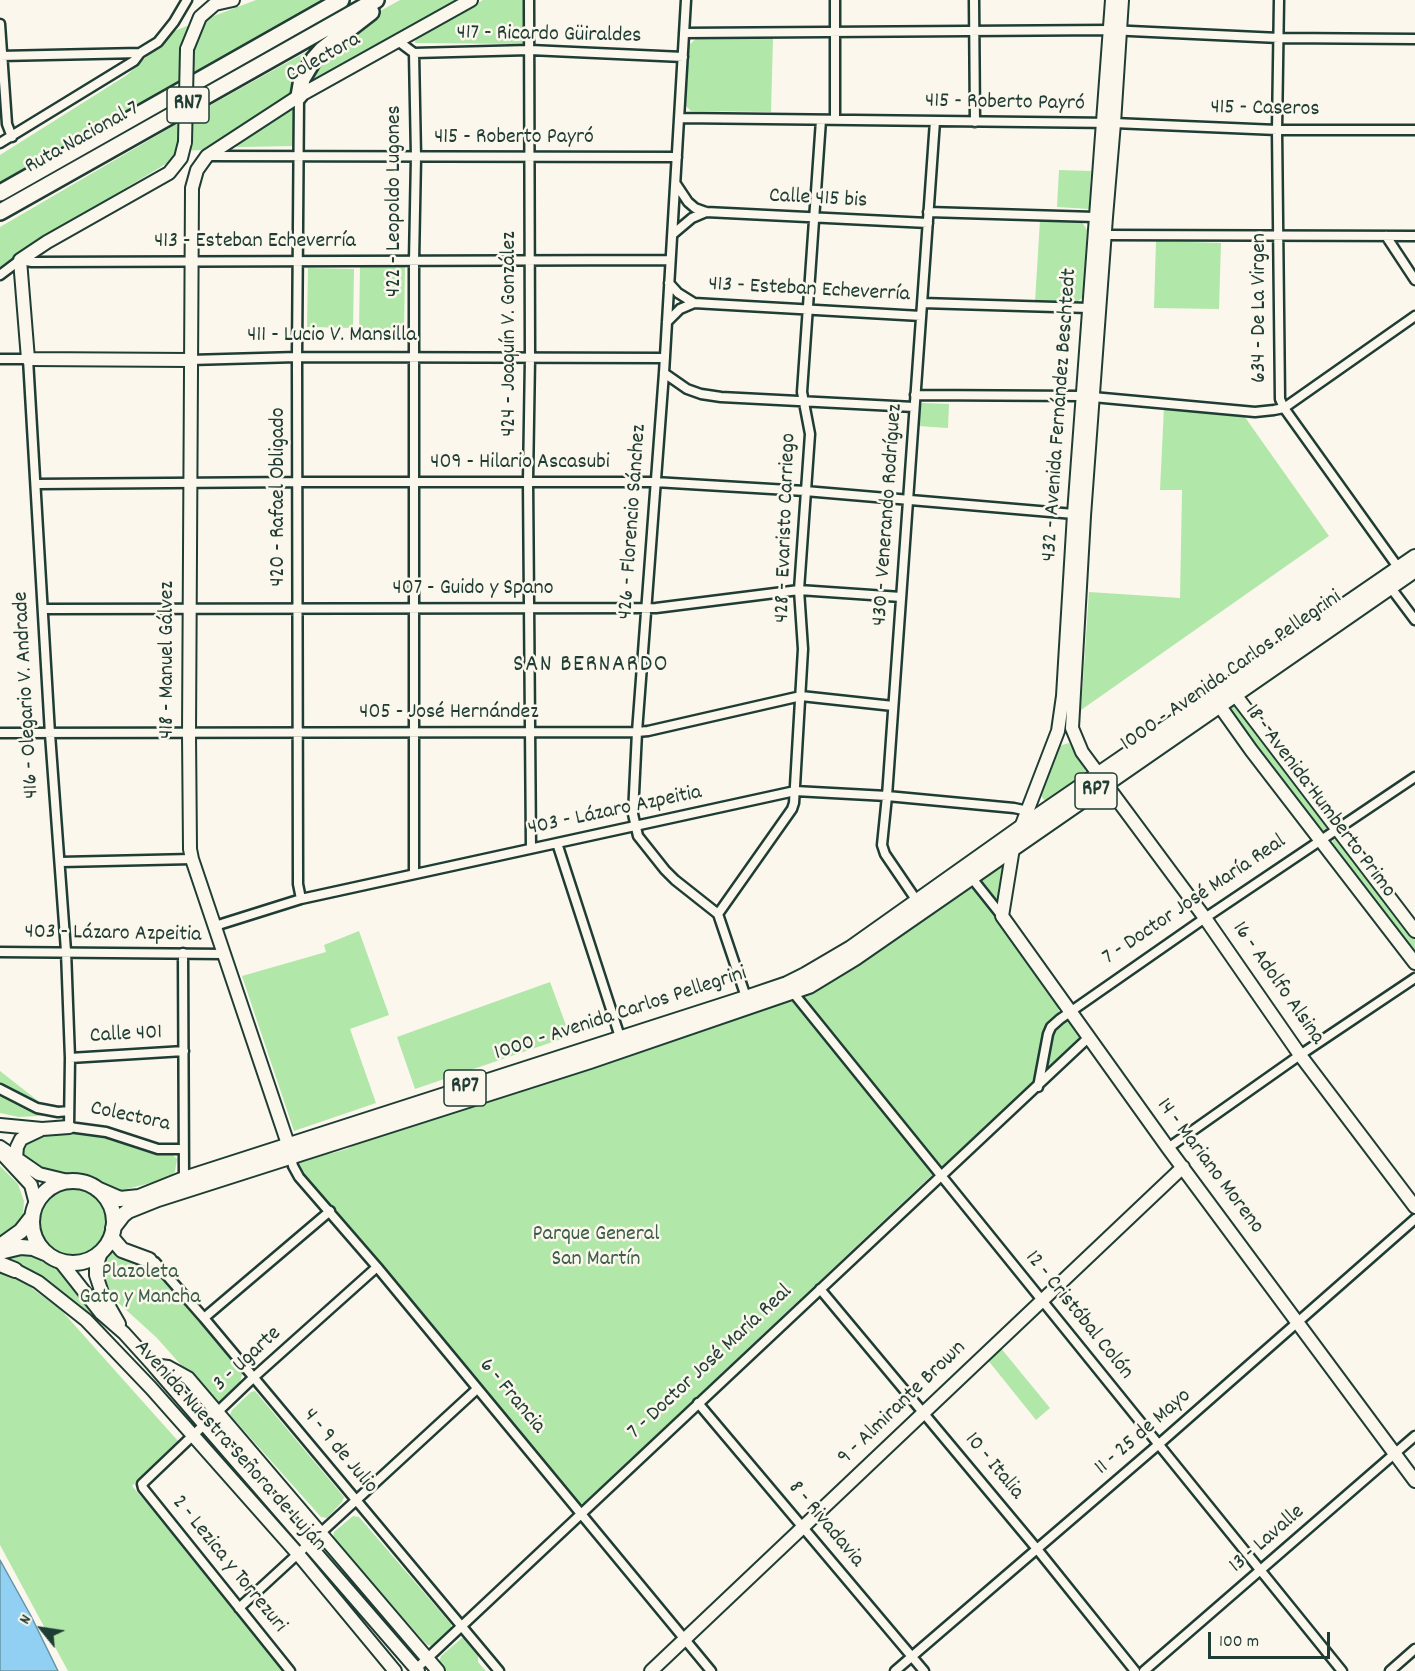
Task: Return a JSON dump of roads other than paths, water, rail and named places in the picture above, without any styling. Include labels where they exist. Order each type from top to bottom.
[{"type":"highway","name":"Ruta Nacional 7","points":[[0,194],[341,0]]},
{"type":"highway","name":"Ruta Nacional 7","points":[[0,212],[376,0]]},
{"type":"highway","points":[[299,96],[302,79],[322,50],[387,0]]},
{"type":"main road","name":"1000 - Avenida Carlos Pellegrini","points":[[97,1189],[120,1199],[139,1197],[184,1179],[290,1151],[590,1061],[747,1002],[790,988],[809,986],[855,958],[1013,848],[1102,780],[1231,689],[1406,572],[1415,557]]},
{"type":"main road","name":"1000 - Avenida Carlos Pellegrini","points":[[790,988],[917,902],[1023,826],[1102,780]]},
{"type":"main road","name":"1000 - Avenida Carlos Pellegrini","points":[[112,1233],[123,1215],[133,1209],[290,1151],[620,1037],[747,1002]]},
{"type":"main road","points":[[0,1246],[21,1231],[49,1188],[68,1181]]},
{"type":"main road","name":"RP7","points":[[68,1181],[83,1182],[97,1189]]},
{"type":"main road","points":[[97,1189],[112,1209],[112,1233],[119,1247],[128,1253],[149,1260]]},
{"type":"main road","points":[[34,1210],[33,1232],[45,1253]]},
{"type":"main road","name":"RP7","points":[[101,1252],[112,1233]]},
{"type":"main road","points":[[0,1252],[21,1247],[33,1248],[60,1261],[70,1263],[83,1262],[101,1252]]},
{"type":"main road","points":[[0,1264],[15,1270]]},
{"type":"street","points":[[0,143],[126,66],[140,53],[158,42],[174,22],[187,0]]},
{"type":"street","points":[[0,275],[47,242],[169,173],[181,158],[186,142],[187,49],[200,17],[215,4],[233,0]]},
{"type":"street","name":"Colectora","points":[[205,158],[299,96],[471,0]]},
{"type":"street","name":"424 - Joaquín V. González","points":[[529,0],[528,481],[531,608],[529,731],[531,848]]},
{"type":"street","name":"426 - Florencio Sánchez","points":[[686,0],[664,373],[633,814],[635,826],[645,846],[675,880],[718,914]]},
{"type":"street","points":[[835,0],[835,120]]},
{"type":"street","points":[[974,0],[975,122]]},
{"type":"street","name":"432 - Avenida Fernández Beschtedt","points":[[1023,826],[1060,722],[1064,696],[1074,514],[1105,236],[1108,123],[1114,30],[1112,0]]},
{"type":"street","name":"432 - Avenida Fernández Beschtedt","points":[[1114,30],[1122,0]]},
{"type":"street","name":"634 - De La Virgen","points":[[1280,0],[1277,130],[1278,383],[1280,399],[1284,408],[1406,572]]},
{"type":"street","points":[[0,24],[7,124],[12,137]]},
{"type":"street","points":[[684,33],[1114,30],[1279,38],[1415,39]]},
{"type":"street","points":[[398,41],[414,53]]},
{"type":"street","name":"417 - Ricardo Güiraldes","points":[[414,53],[530,51],[683,57]]},
{"type":"street","points":[[1,56],[140,53]]},
{"type":"street","name":"422 - Leopoldo Lugones","points":[[414,53],[416,157],[414,873]]},
{"type":"street","name":"420 - Rafael Obligado","points":[[299,96],[298,884],[301,899]]},
{"type":"street","name":"415 - Roberto Payró","points":[[680,118],[1108,123]]},
{"type":"street","name":"428 - Evaristo Carriego","points":[[718,914],[792,809],[795,790],[803,639],[799,590],[810,434],[802,400],[806,309],[820,120]]},
{"type":"street","name":"430 - Venerando Rodríguez","points":[[917,902],[885,854],[882,845],[935,121]]},
{"type":"street","name":"432 - Avenida Fernández Beschtedt","points":[[1102,780],[1077,743],[1072,728],[1072,696],[1088,397],[1089,308],[1095,217],[1108,123]]},
{"type":"street","name":"415 - Caseros","points":[[1108,123],[1277,130],[1415,130]]},
{"type":"street","name":"415 - Roberto Payró","points":[[205,158],[678,157]]},
{"type":"street","name":"418 - Manuel Gálvez","points":[[205,158],[192,188],[190,849],[290,1151]]},
{"type":"street","points":[[676,184],[688,202],[695,208],[706,212]]},
{"type":"street","points":[[673,234],[692,218],[706,212]]},
{"type":"street","name":"Calle 415 bis","points":[[706,212],[928,223]]},
{"type":"street","points":[[928,212],[1095,217]]},
{"type":"street","points":[[1105,236],[1415,236]]},
{"type":"street","points":[[1386,236],[1415,280]]},
{"type":"street","name":"413 - Esteban Echeverría","points":[[20,260],[32,262],[670,260]]},
{"type":"street","name":"416 - Olegario V. Andrade","points":[[20,260],[37,484],[50,734],[61,862],[70,1058],[69,1127]]},
{"type":"street","name":"413 - Esteban Echeverría","points":[[669,283],[678,293],[694,303]]},
{"type":"street","name":"413 - Esteban Echeverría","points":[[667,322],[680,309],[694,303],[921,316]]},
{"type":"street","name":"413 - Esteban Echeverría","points":[[922,303],[1089,308]]},
{"type":"street","points":[[915,395],[1088,397],[1255,412],[1284,408],[1415,316]]},
{"type":"street","name":"411 - Lucio V. Mansilla","points":[[0,358],[190,360],[297,357],[665,357]]},
{"type":"street","points":[[664,373],[687,389],[708,395],[915,407]]},
{"type":"street","name":"409 - Hilario Ascasubi","points":[[37,484],[656,482],[805,491],[1074,514]]},
{"type":"street","points":[[1388,583],[1415,620]]},
{"type":"street","name":"407 - Guido y Spano","points":[[44,609],[646,608],[799,590],[901,597]]},
{"type":"street","name":"18 - Avenida Humberto Primo","points":[[1231,689],[1415,931]]},
{"type":"street","name":"405 - José Hernández","points":[[0,733],[637,732],[801,696],[893,706]]},
{"type":"street","name":"18 - Avenida Humberto Primo","points":[[1216,700],[1251,750],[1415,963]]},
{"type":"street","points":[[1053,743],[1063,740],[1077,743]]},
{"type":"street","name":"7 - Doctor José María Real","points":[[1038,1087],[1047,1034],[1051,1027],[1205,918],[1415,777]]},
{"type":"street","name":"16 - Adolfo Alsina","points":[[1102,780],[1205,918],[1300,1055],[1415,1207]]},
{"type":"street","name":"403 - Lázaro Azpeitia","points":[[215,926],[301,899],[795,790],[887,796],[1014,808],[1028,812]]},
{"type":"street","points":[[1002,916],[1013,848],[1023,826]]},
{"type":"street","points":[[557,843],[620,1037]]},
{"type":"street","points":[[61,862],[192,859]]},
{"type":"street","name":"14 - Mariano Moreno","points":[[971,877],[1002,916],[1168,1148],[1415,1481]]},
{"type":"street","points":[[718,914],[747,1002]]},
{"type":"street","name":"403 - Lázaro Azpeitia","points":[[0,952],[225,954]]},
{"type":"street","points":[[183,953],[182,1149],[184,1179]]},
{"type":"street","points":[[1168,1148],[1415,978]]},
{"type":"street","name":"12 - Cristóbal Colón","points":[[790,988],[1342,1671]]},
{"type":"street","name":"7 - Doctor José María Real","points":[[416,1670],[1088,1038]]},
{"type":"street","name":"Calle 401","points":[[70,1058],[184,1051]]},
{"type":"street","points":[[0,1089],[37,1108],[58,1112],[69,1111]]},
{"type":"street","points":[[0,1125],[42,1129],[69,1127]]},
{"type":"street","name":"Colectora","points":[[69,1127],[106,1132],[158,1149],[182,1149]]},
{"type":"street","points":[[16,1158],[17,1147],[21,1139],[42,1129]]},
{"type":"street","points":[[0,1149],[46,1177],[68,1181]]},
{"type":"street","points":[[0,1149],[31,1185],[34,1210]]},
{"type":"street","name":"6 - Francia","points":[[290,1151],[293,1166],[299,1177],[377,1267],[711,1671]]},
{"type":"street","name":"9 - Almirante Brown","points":[[651,1671],[1183,1167]]},
{"type":"street","points":[[204,1318],[330,1211]]},
{"type":"street","name":"11 - 25 de Mayo","points":[[895,1671],[1159,1444],[1415,1219]]},
{"type":"street","name":"Avenida Nuestra Señora de Luján","points":[[101,1252],[96,1275],[103,1296],[124,1333]]},
{"type":"street","name":"4 - 9 de Julio","points":[[149,1260],[156,1262],[204,1318],[499,1671]]},
{"type":"street","name":"Avenida Nuestra Señora de Luján","points":[[60,1261],[101,1313],[124,1333],[206,1425],[416,1670]]},
{"type":"street","name":"3 - Ugarte","points":[[144,1481],[206,1425],[254,1377],[377,1267]]},
{"type":"street","name":"Avenida Nuestra Señora de Luján","points":[[15,1270],[38,1282],[86,1320],[151,1388],[298,1554],[395,1671]]},
{"type":"street","name":"10 - Italia","points":[[820,1289],[1037,1549],[1135,1671]]},
{"type":"street","points":[[153,1365],[169,1395],[174,1413]]},
{"type":"street","name":"Avenida Nuestra Señora de Luján","points":[[153,1365],[168,1367],[188,1378],[438,1671]]},
{"type":"street","points":[[151,1388],[187,1404]]},
{"type":"street","points":[[239,1608],[477,1389]]},
{"type":"street","name":"8 - Rivadavia","points":[[698,1403],[924,1671]]},
{"type":"street","name":"13 - Lavalle","points":[[1144,1671],[1415,1436]]},
{"type":"street","name":"2 - Lezica y Torrezuri","points":[[144,1481],[142,1488],[290,1671]]},
{"type":"street","points":[[1390,1671],[1415,1649]]},
{"type":"water","points":[[0,1560],[31,1616],[58,1671],[0,1671]]},
{"type":"district","name":"SAN BERNARDO","points":[[591,667]]},
{"type":"park label","name":"Parque General San Martín","points":[[596,1248]]},
{"type":"park label","name":"Plazoleta Gato y Mancha","points":[[140,1286]]}]
